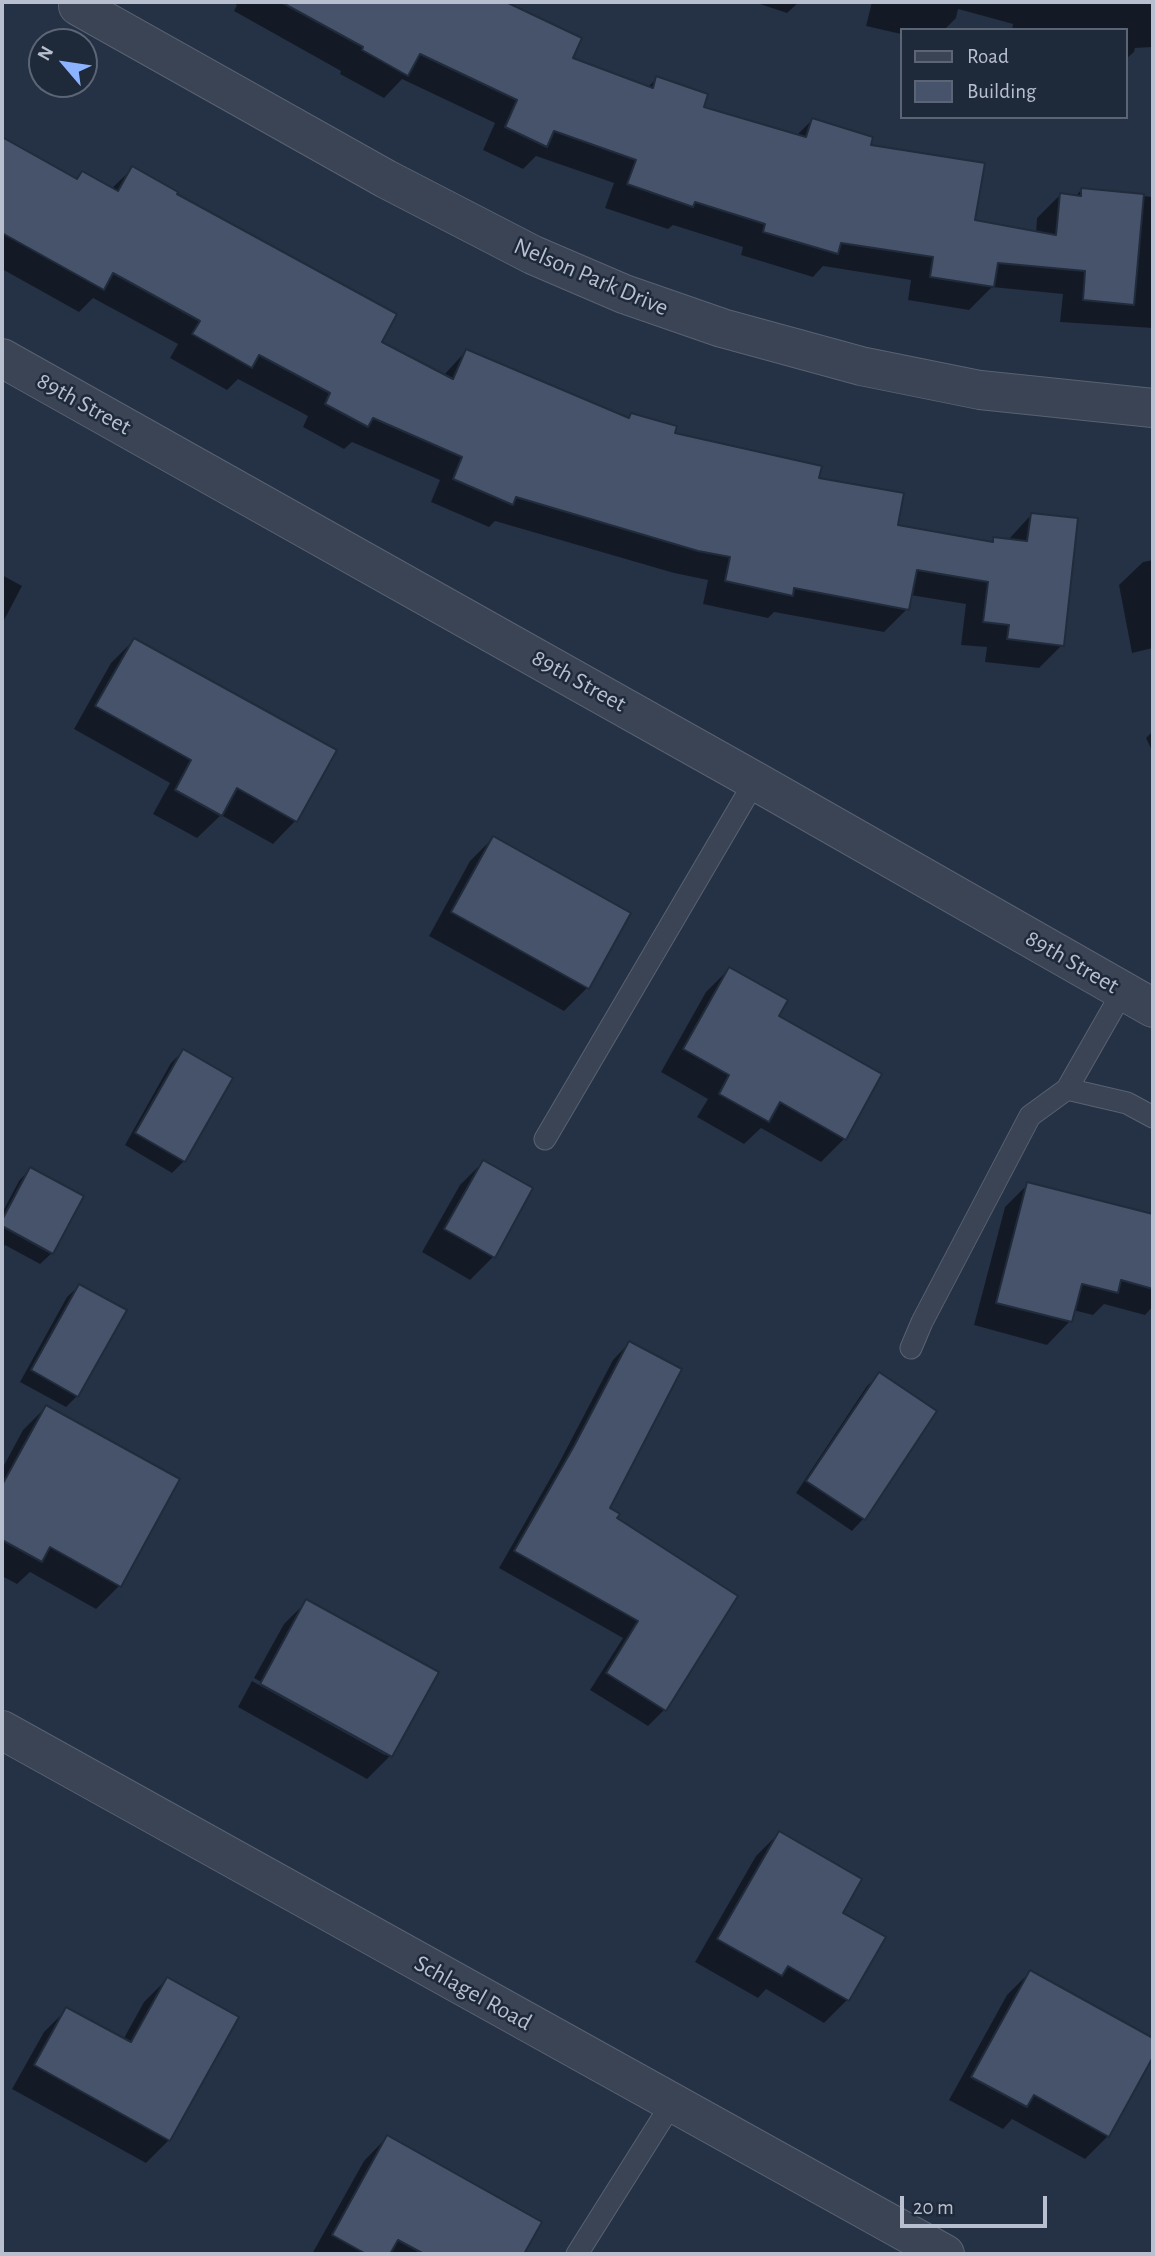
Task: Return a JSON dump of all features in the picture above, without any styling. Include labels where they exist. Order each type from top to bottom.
[{"type":"street","name":"Nelson Park Drive","points":[[79,4],[386,179],[533,255],[624,293],[722,328],[861,366],[980,390],[1102,405],[1153,408]]},
{"type":"street","name":"89th Street","points":[[2,358],[755,781],[1138,1000]]},
{"type":"street","name":"Schlagel Road","points":[[2,1730],[945,2254]]},
{"type":"lane","points":[[545,1139],[755,781]]},
{"type":"lane","points":[[911,1348],[1030,1116],[1067,1089],[1138,1000]]},
{"type":"lane","points":[[1067,1089],[1127,1103],[1153,1117]]},
{"type":"lane","points":[[577,2254],[672,2103]]},
{"type":"building","points":[[281,2],[506,2],[582,38],[573,58],[653,88],[656,76],[708,94],[704,107],[806,137],[812,118],[873,137],[871,145],[985,163],[975,220],[1056,235],[1060,193],[1081,196],[1081,188],[1144,194],[1134,305],[1083,300],[1085,271],[998,263],[994,287],[930,277],[933,257],[841,243],[838,254],[763,232],[765,224],[695,202],[693,207],[627,184],[636,160],[554,131],[547,147],[505,127],[517,100],[420,54],[408,76],[362,50],[363,47]]},
{"type":"building","points":[[2,137],[77,179],[82,171],[118,191],[132,166],[178,192],[177,194],[397,314],[382,342],[453,379],[466,349],[629,418],[631,413],[677,426],[675,433],[822,466],[819,478],[904,493],[898,525],[993,542],[993,537],[1027,541],[1031,513],[1078,518],[1064,646],[1007,639],[1009,625],[983,622],[988,582],[917,570],[909,610],[794,588],[793,596],[725,581],[730,557],[698,551],[516,497],[513,505],[453,479],[462,457],[373,418],[368,427],[325,404],[330,393],[259,355],[252,368],[192,334],[200,321],[113,273],[104,290],[2,233]]},
{"type":"building","points":[[134,638],[337,750],[297,822],[237,788],[222,816],[175,790],[191,760],[95,706]]},
{"type":"building","points":[[493,836],[631,913],[589,989],[451,912]]},
{"type":"building","points":[[729,967],[788,1000],[779,1016],[882,1074],[846,1140],[780,1102],[769,1122],[719,1094],[729,1075],[683,1049]]},
{"type":"building","points":[[183,1049],[233,1078],[185,1162],[135,1133]]},
{"type":"building","points":[[483,1160],[533,1188],[495,1258],[444,1229]]},
{"type":"building","points":[[30,1167],[84,1196],[53,1254],[2,1226],[2,1220]]},
{"type":"building","points":[[1027,1182],[1153,1214],[1153,1289],[1121,1280],[1118,1293],[1082,1284],[1072,1322],[996,1303]]},
{"type":"building","points":[[79,1284],[127,1310],[78,1397],[31,1370]]},
{"type":"building","points":[[629,1341],[682,1369],[610,1508],[620,1514],[617,1518],[738,1596],[666,1711],[606,1673],[638,1621],[514,1551],[574,1446]]},
{"type":"building","points":[[879,1372],[937,1411],[865,1520],[806,1481]]},
{"type":"building","points":[[46,1405],[180,1479],[121,1587],[50,1547],[42,1562],[2,1540],[2,1485]]},
{"type":"building","points":[[306,1599],[439,1672],[392,1757],[260,1684]]},
{"type":"building","points":[[779,1831],[862,1879],[843,1913],[886,1937],[849,2001],[788,1966],[782,1976],[717,1939]]},
{"type":"building","points":[[1030,1970],[1153,2038],[1153,2057],[1109,2137],[1034,2095],[1027,2107],[971,2077]]},
{"type":"building","points":[[167,1977],[239,2017],[170,2141],[34,2065],[66,2007],[131,2042]]},
{"type":"building","points":[[387,2135],[542,2222],[524,2254],[424,2254],[398,2240],[390,2254],[366,2254],[332,2235]]}]
